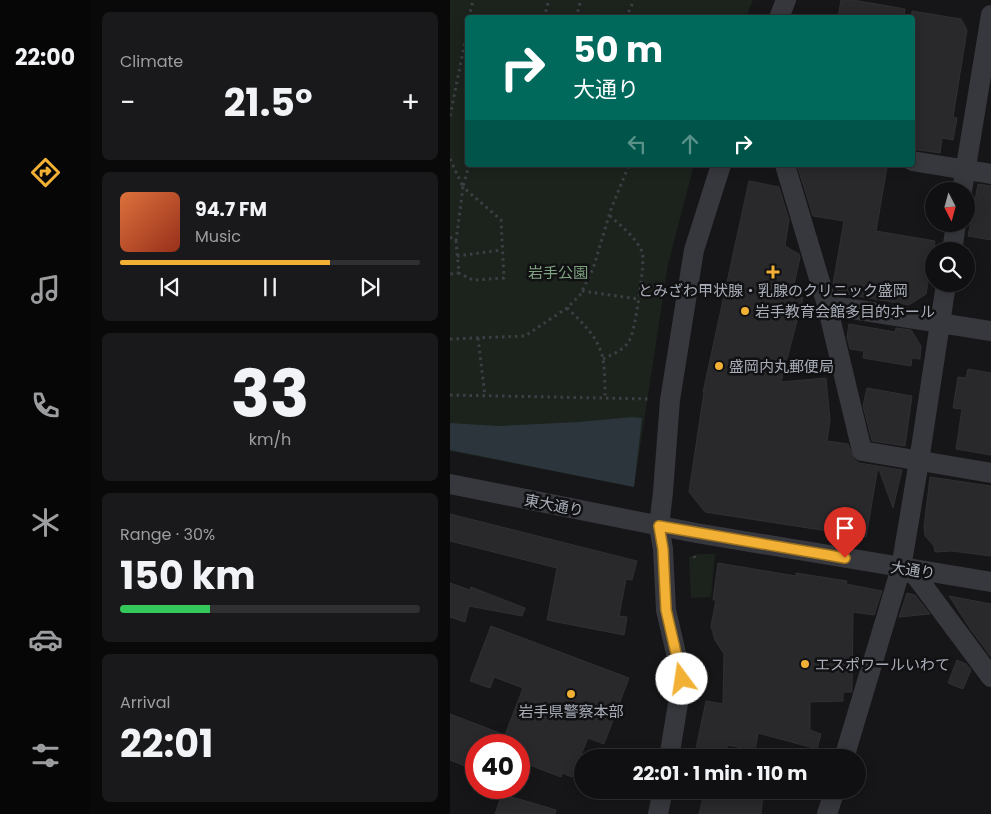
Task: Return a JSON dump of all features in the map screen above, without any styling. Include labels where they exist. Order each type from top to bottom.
[{"type":"street","points":[[780,15],[786,0]]},
{"type":"street","points":[[964,182],[991,15]]},
{"type":"street","points":[[915,162],[991,174]]},
{"type":"street","points":[[670,749],[682,679],[666,610],[663,549],[659,526],[670,400],[694,250],[720,167]]},
{"type":"street","points":[[786,167],[827,305],[862,451],[919,462],[991,472]]},
{"type":"street","points":[[847,749],[901,568],[945,292]]},
{"type":"street","points":[[827,305],[991,331]]},
{"type":"street","name":"東大通り","points":[[450,484],[659,526]]},
{"type":"street","name":"大通り","points":[[659,526],[991,582]]},
{"type":"street","points":[[901,568],[916,576],[991,677]]},
{"type":"street","points":[[658,814],[661,799]]},
{"type":"street","points":[[827,814],[831,799]]},
{"type":"path","points":[[470,15],[473,0]]},
{"type":"path","points":[[545,15],[550,0]]},
{"type":"path","points":[[577,15],[581,0]]},
{"type":"path","points":[[627,15],[633,1],[628,0]]},
{"type":"path","points":[[450,116],[465,42]]},
{"type":"path","points":[[450,159],[463,187],[501,220],[504,278],[473,280],[459,274],[450,274]]},
{"type":"path","points":[[459,274],[456,241],[463,187],[468,167]]},
{"type":"path","points":[[450,339],[525,336],[567,308],[582,291],[593,269],[610,215],[628,167]]},
{"type":"path","points":[[450,172],[456,172]]},
{"type":"path","points":[[603,359],[622,350],[631,339],[644,254],[635,240],[610,215]]},
{"type":"path","points":[[450,237],[456,241]]},
{"type":"path","points":[[458,256],[502,250]]},
{"type":"path","points":[[582,291],[638,299]]},
{"type":"path","points":[[567,308],[585,325],[598,344],[603,359],[606,398]]},
{"type":"path","points":[[478,338],[485,396]]},
{"type":"path","points":[[450,395],[651,399]]},
{"type":"green space","name":"岩手公園","points":[[450,0],[753,0],[747,15],[465,15],[465,167],[693,167],[668,264],[634,487],[450,451]]},
{"type":"green space","points":[[699,554],[715,554],[711,597],[691,598],[689,557]]},
{"type":"shaded area","points":[[632,417],[642,418],[634,487],[450,450],[450,423],[498,426]]},
{"type":"building","points":[[841,0],[853,0],[905,9],[904,15],[838,15]]},
{"type":"building","points":[[912,11],[961,19],[967,30],[953,117],[957,118],[953,140],[942,138],[940,153],[915,149],[915,15],[912,15]]},
{"type":"building","points":[[798,167],[887,167],[876,231],[935,241],[925,242],[926,294],[909,305],[840,293],[833,284],[844,221],[813,216]]},
{"type":"building","points":[[749,181],[779,187],[789,220],[785,246],[799,254],[800,257],[792,294],[803,298],[781,382],[826,378],[830,420],[827,441],[848,444],[854,459],[859,463],[902,470],[893,508],[878,467],[866,537],[705,512],[689,492],[703,392]]},
{"type":"building","points":[[978,184],[991,186],[991,240],[968,236],[969,232],[975,232],[975,200]]},
{"type":"building","points":[[849,324],[895,332],[896,328],[911,330],[921,346],[920,359],[912,358],[911,366],[863,358],[864,351],[850,349],[847,337]]},
{"type":"building","points":[[968,369],[991,373],[991,455],[956,449],[962,409],[953,408],[958,377],[966,378]]},
{"type":"building","points":[[867,388],[912,396],[905,446],[872,441],[863,406]]},
{"type":"building","points":[[930,477],[991,486],[991,556],[952,551],[935,552],[934,546],[925,536],[924,527]]},
{"type":"building","points":[[450,514],[637,561],[632,580],[626,579],[619,616],[627,617],[624,635],[547,620],[557,568],[450,541]]},
{"type":"building","points":[[718,563],[796,576],[796,573],[847,581],[846,584],[882,591],[874,615],[853,612],[852,692],[843,692],[843,701],[810,702],[810,730],[821,734],[817,749],[758,733],[755,749],[728,745],[727,749],[696,749],[706,701],[723,704],[724,654],[715,640],[711,626],[716,600],[713,600]]},
{"type":"building","points":[[450,583],[470,590],[471,587],[525,608],[522,616],[469,606],[465,622],[450,617]]},
{"type":"building","points":[[907,593],[915,595],[930,614],[899,617]]},
{"type":"building","points":[[949,596],[991,604],[991,657],[971,630]]},
{"type":"building","points":[[491,626],[629,678],[604,744],[588,738],[583,749],[574,749],[574,772],[572,777],[562,773],[561,777],[530,765],[530,734],[505,734],[523,688],[494,677],[490,688],[470,681]]},
{"type":"building","points":[[957,660],[966,664],[971,670],[963,689],[948,683]]},
{"type":"building","points":[[450,714],[502,734],[465,734],[465,766],[450,760]]},
{"type":"building","points":[[500,799],[519,799],[556,810],[555,814],[495,814]]},
{"type":"building","points":[[703,799],[763,799],[761,814],[699,814]]},
{"type":"place","name":"とみざわ甲状腺・乳腺のクリニック盛岡","points":[[773,272]]},
{"type":"place","name":"岩手教育会館多目的ホール","points":[[745,311]]},
{"type":"place","name":"盛岡内丸郵便局","points":[[719,366]]},
{"type":"place","name":"エスポワールいわて","points":[[805,664]]},
{"type":"place","name":"岩手県警察本部","points":[[571,694]]},
{"type":"route","points":[[682,679],[666,610],[663,549],[659,526],[845,558]]}]
